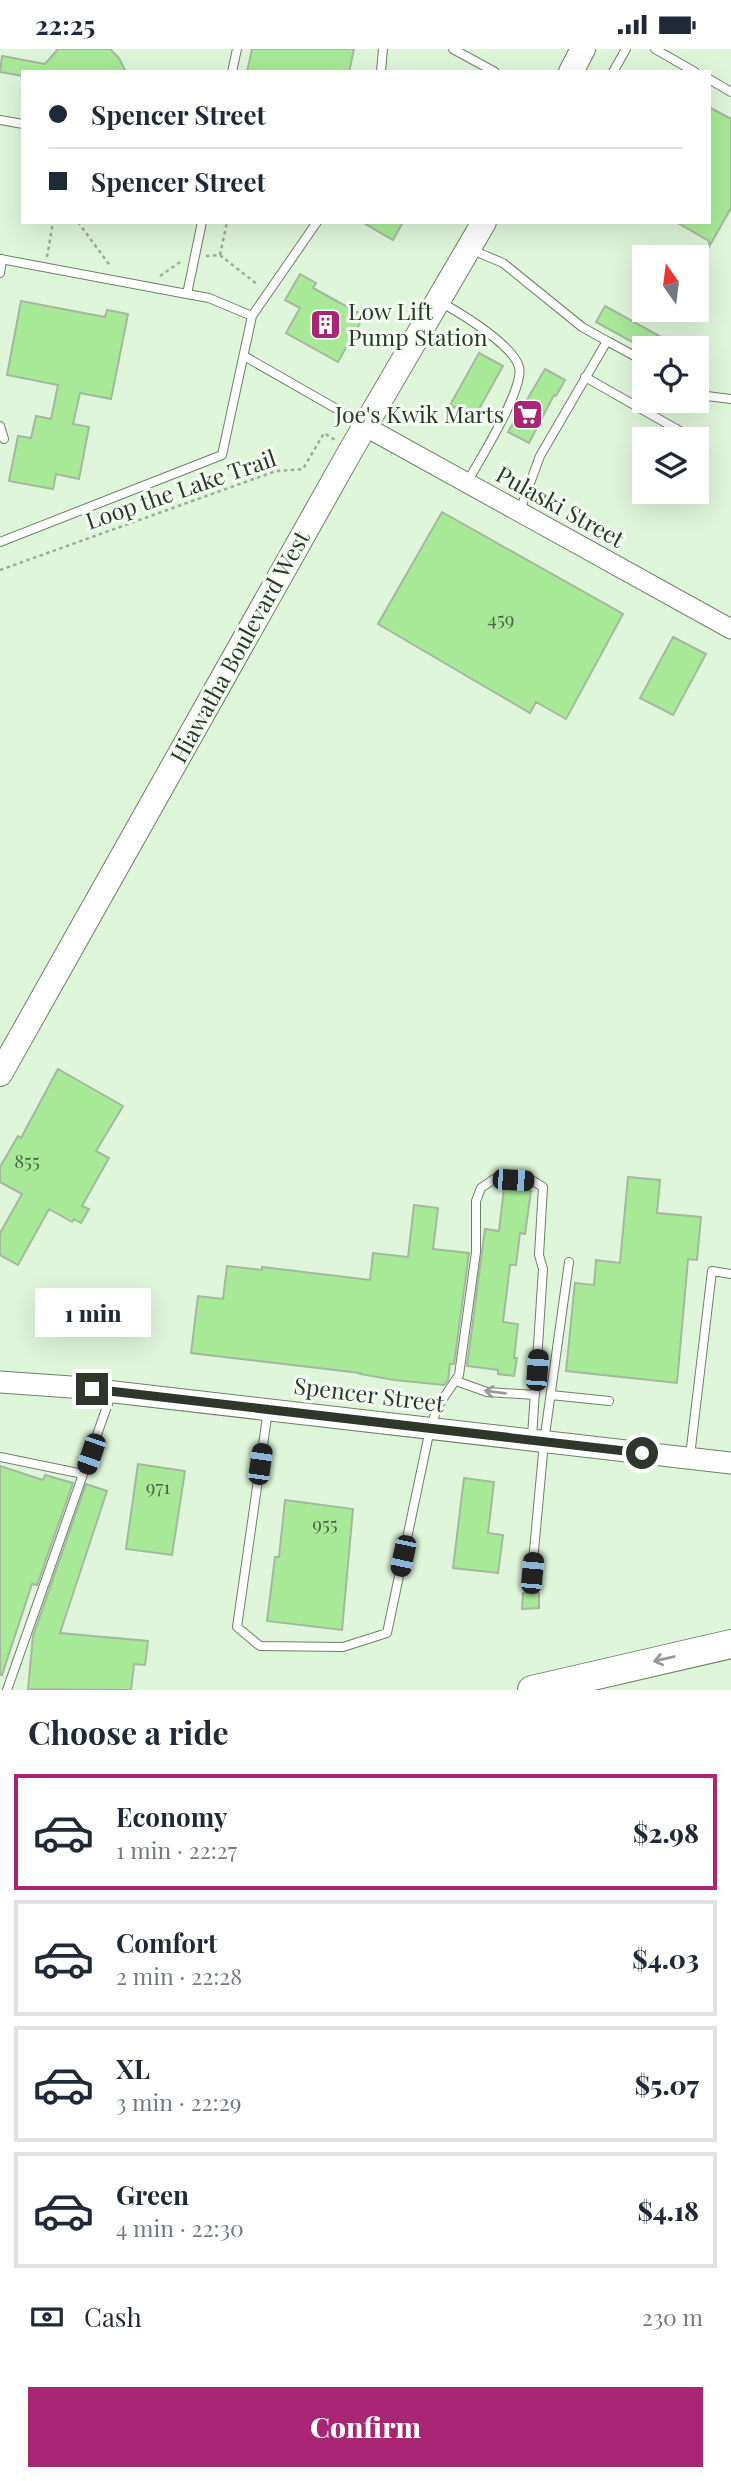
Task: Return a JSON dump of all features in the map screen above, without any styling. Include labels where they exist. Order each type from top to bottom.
[{"type":"highway","points":[[532,1690],[731,1644]]},
{"type":"main road","points":[[572,70],[583,49]]},
{"type":"main road","name":"Hiawatha Boulevard West","points":[[0,1074],[351,450],[483,224]]},
{"type":"main road","name":"Spencer Street","points":[[0,1382],[112,1392],[731,1463]]},
{"type":"street","name":"Pulaski Street","points":[[366,426],[731,629]]},
{"type":"lane","points":[[232,70],[237,49]]},
{"type":"lane","points":[[381,70],[383,49]]},
{"type":"lane","points":[[453,49],[491,70]]},
{"type":"lane","points":[[614,70],[626,49]]},
{"type":"lane","points":[[655,49],[692,70]]},
{"type":"lane","points":[[711,80],[731,92]]},
{"type":"lane","points":[[0,120],[21,124]]},
{"type":"lane","points":[[187,294],[202,224]]},
{"type":"lane","points":[[0,542],[222,455],[252,316],[316,224]]},
{"type":"lane","points":[[469,248],[503,263],[582,327],[632,355]]},
{"type":"lane","points":[[0,272],[1,259],[209,298],[252,316]]},
{"type":"lane","points":[[439,301],[472,320],[516,358],[520,371],[504,420],[466,484]]},
{"type":"lane","points":[[519,513],[540,456],[607,341]]},
{"type":"lane","points":[[244,356],[366,426]]},
{"type":"lane","points":[[585,377],[673,427]]},
{"type":"lane","points":[[709,396],[731,400]]},
{"type":"lane","points":[[0,426],[4,439]]},
{"type":"lane","points":[[268,1410],[237,1627],[260,1646],[343,1647],[387,1633],[430,1429],[438,1406],[459,1375],[476,1252],[476,1201],[481,1188],[494,1179],[533,1181],[542,1187],[539,1255],[543,1269],[535,1395],[538,1441],[532,1573]]},
{"type":"lane","points":[[538,1441],[551,1395],[569,1262]]},
{"type":"lane","points":[[690,1458],[712,1271],[731,1274]]},
{"type":"lane","points":[[456,1381],[487,1392],[535,1395]]},
{"type":"lane","points":[[7,1690],[112,1392]]},
{"type":"lane","points":[[551,1395],[609,1401]]},
{"type":"lane","points":[[0,1457],[83,1474]]},
{"type":"path","points":[[45,267],[53,224]]},
{"type":"path","points":[[79,224],[113,269],[112,280]]},
{"type":"path","points":[[220,255],[227,224]]},
{"type":"path","points":[[146,286],[188,256],[220,255],[268,293]]},
{"type":"path","name":"Loop the Lake Trail","points":[[0,570],[276,471],[303,469],[324,433],[351,450]]},
{"type":"building","points":[[58,49],[110,49],[125,70],[21,70],[21,76],[0,72],[2,56],[45,64]]},
{"type":"building","points":[[252,49],[354,49],[349,70],[247,70]]},
{"type":"building","points":[[711,108],[731,119],[731,208],[709,245],[709,241],[679,224],[711,224]]},
{"type":"building","points":[[365,224],[402,224],[393,240]]},
{"type":"building","name":"Low Lift Pump Station","points":[[300,274],[316,283],[313,288],[364,316],[338,362],[286,333],[300,308],[285,300]]},
{"type":"building","points":[[21,301],[105,317],[107,310],[128,314],[111,399],[80,393],[73,424],[89,427],[79,479],[56,474],[53,489],[9,481],[18,436],[31,438],[36,416],[51,419],[58,385],[7,375]]},
{"type":"building","points":[[605,306],[659,336],[632,336],[632,342],[596,322]]},
{"type":"building","points":[[479,353],[503,366],[474,418],[450,405]]},
{"type":"building","points":[[545,369],[565,380],[556,396],[554,395],[529,443],[508,432]]},
{"type":"building","points":[[442,512],[623,614],[566,719],[536,702],[530,713],[378,624]]},
{"type":"building","points":[[673,637],[706,654],[673,715],[640,698]]},
{"type":"building","points":[[58,1069],[123,1106],[96,1151],[109,1158],[82,1206],[89,1209],[81,1223],[74,1219],[72,1222],[49,1209],[18,1265],[0,1255],[0,1233],[22,1194],[0,1182],[0,1167],[18,1136],[21,1138]]},
{"type":"building","points":[[628,1177],[660,1180],[657,1213],[701,1217],[697,1260],[688,1259],[677,1383],[566,1371],[575,1283],[594,1285],[596,1260],[620,1263]]},
{"type":"building","points":[[504,1188],[531,1191],[525,1234],[520,1233],[516,1265],[510,1265],[503,1322],[518,1324],[514,1376],[498,1374],[498,1370],[467,1366],[485,1229],[499,1231]]},
{"type":"building","points":[[414,1205],[438,1208],[433,1249],[469,1253],[454,1364],[450,1364],[448,1380],[444,1385],[191,1353],[198,1296],[223,1299],[227,1266],[262,1270],[262,1267],[370,1280],[373,1253],[408,1257]]},
{"type":"building","points":[[138,1464],[185,1471],[172,1555],[126,1549]]},
{"type":"building","points":[[0,1466],[43,1480],[45,1475],[73,1483],[37,1585],[32,1584],[2,1675],[0,1675]]},
{"type":"building","points":[[464,1478],[494,1482],[488,1533],[503,1535],[498,1573],[453,1568]]},
{"type":"building","points":[[86,1484],[107,1491],[60,1633],[148,1641],[145,1665],[134,1664],[131,1690],[28,1689],[33,1636]]},
{"type":"building","points":[[285,1500],[353,1509],[342,1630],[267,1621],[275,1557],[279,1557]]},
{"type":"building","points":[[523,1593],[539,1593],[539,1608],[522,1609]]},
{"type":"place","name":"Low Lift Pump Station","points":[[325,325]]},
{"type":"place","name":"Joe's Kwik Marts","points":[[527,415]]},
{"type":"route","points":[[92,1389],[642,1453]]}]
